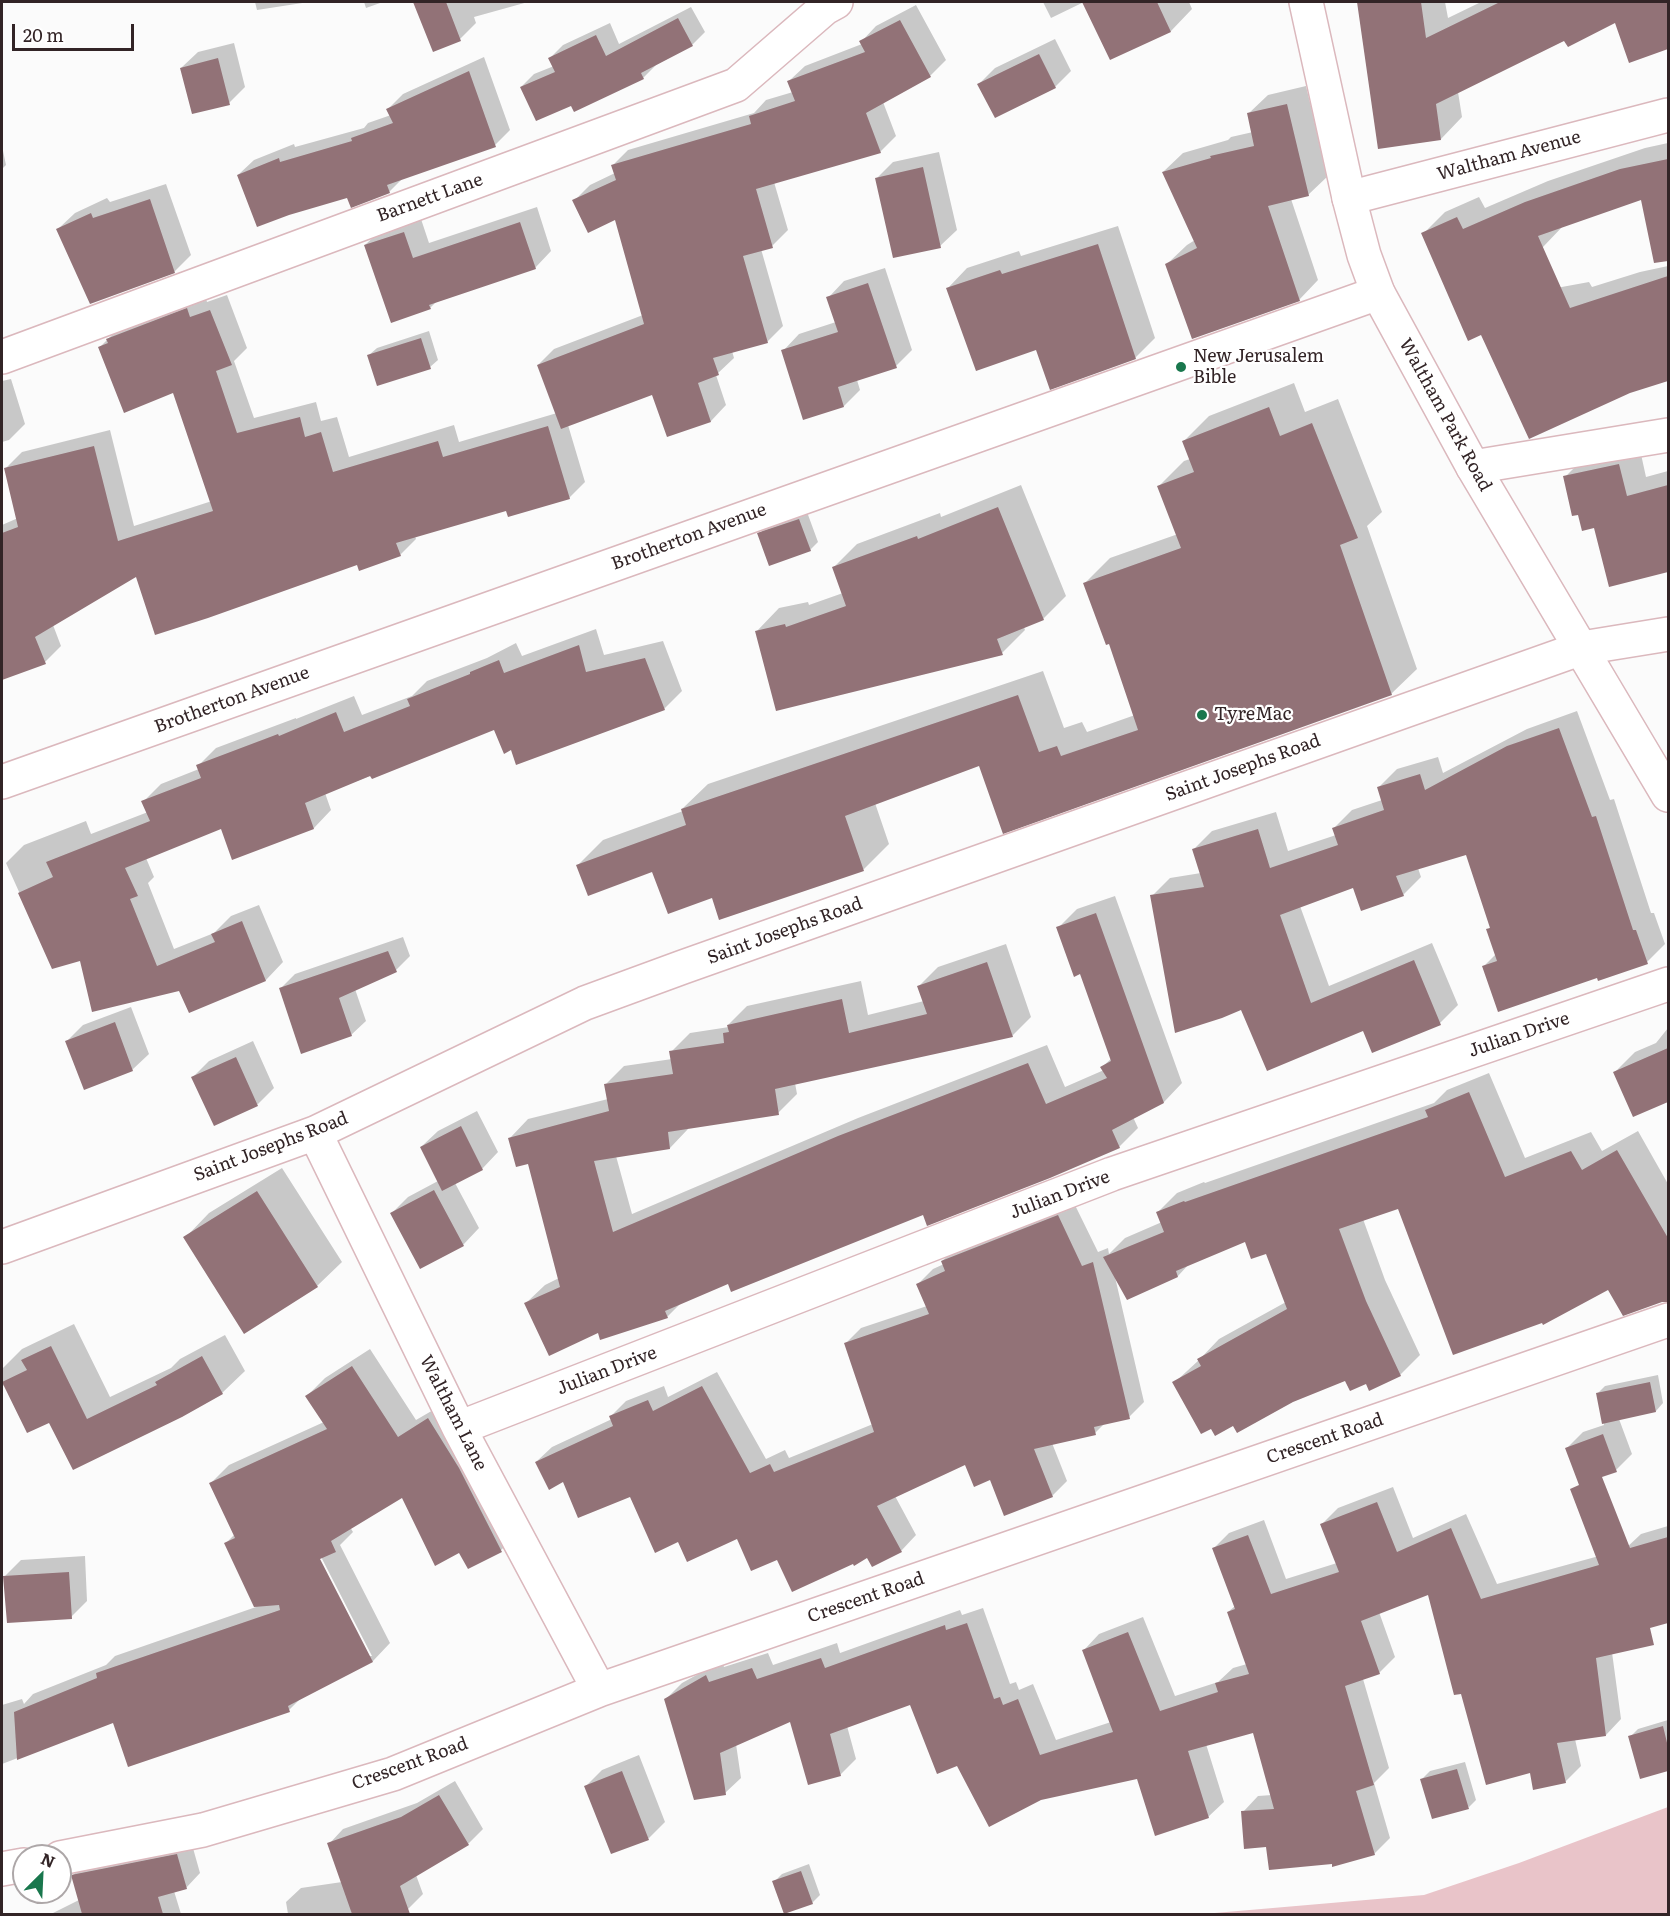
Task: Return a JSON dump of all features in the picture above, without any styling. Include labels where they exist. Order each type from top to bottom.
[{"type":"street","name":"Barnett Lane","points":[[2,357],[736,85],[825,8],[836,2]]},
{"type":"street","name":"Waltham Park Road","points":[[1306,2],[1349,198],[1364,255],[1378,293],[1473,467],[1668,795]]},
{"type":"street","name":"Waltham Avenue","points":[[1349,198],[1668,115]]},
{"type":"street","name":"Brotherton Avenue","points":[[2,782],[1378,293]]},
{"type":"street","points":[[1473,467],[1668,435]]},
{"type":"street","name":"Saint Josephs Road","points":[[2,1247],[315,1133],[596,999],[1581,648],[1668,634]]},
{"type":"street","name":"Julian Drive","points":[[459,1428],[1112,1174],[1668,984]]},
{"type":"street","name":"Waltham Lane","points":[[315,1133],[459,1428],[599,1690]]},
{"type":"street","name":"Crescent Road","points":[[72,1856],[202,1830],[393,1774],[599,1690],[1668,1320]]},
{"type":"shaded area","points":[[1668,1807],[1668,1914],[1203,1914],[1424,1895],[1519,1863]]},
{"type":"building","points":[[413,2],[446,2],[461,41],[433,52]]},
{"type":"building","points":[[1082,2],[1157,2],[1171,32],[1110,60]]},
{"type":"building","points":[[1357,2],[1421,2],[1426,38],[1500,2],[1668,2],[1668,49],[1629,63],[1615,23],[1568,47],[1564,41],[1436,104],[1441,140],[1378,149]]},
{"type":"building","points":[[678,18],[693,46],[641,73],[644,79],[574,112],[571,106],[536,121],[520,87],[555,72],[548,58],[596,35],[606,56]]},
{"type":"building","points":[[900,20],[931,77],[866,113],[881,153],[756,189],[773,248],[743,256],[768,343],[713,358],[719,375],[698,383],[711,422],[667,437],[652,395],[561,429],[537,365],[644,324],[615,220],[588,233],[572,200],[616,180],[611,165],[751,124],[749,116],[795,101],[787,81],[865,52],[859,41]]},
{"type":"building","points":[[1039,54],[1056,88],[995,118],[977,84]]},
{"type":"building","points":[[218,58],[230,105],[192,114],[180,68]]},
{"type":"building","points":[[469,71],[496,147],[387,185],[390,193],[351,208],[347,198],[257,227],[237,175],[279,158],[280,162],[352,141],[351,138],[393,123],[386,109]]},
{"type":"building","points":[[1287,104],[1309,196],[1268,206],[1300,301],[1192,339],[1165,264],[1197,248],[1162,172],[1211,158],[1210,156],[1254,146],[1247,113]]},
{"type":"building","points":[[1668,159],[1668,261],[1654,263],[1641,200],[1538,236],[1570,308],[1668,276],[1668,381],[1630,393],[1529,439],[1481,335],[1468,341],[1421,233],[1457,217],[1463,229],[1525,202],[1620,169]]},
{"type":"building","points":[[923,167],[941,248],[893,258],[875,178]]},
{"type":"building","points":[[150,199],[175,273],[90,304],[56,229],[91,213],[93,218]]},
{"type":"building","points":[[520,222],[536,269],[429,305],[431,309],[391,323],[364,245],[404,232],[413,258]]},
{"type":"building","points":[[1098,244],[1136,359],[1050,390],[1036,350],[976,371],[946,288],[1000,270],[1002,274]]},
{"type":"building","points":[[868,283],[897,368],[838,387],[844,407],[803,420],[781,350],[838,332],[826,297]]},
{"type":"building","points":[[187,308],[190,317],[210,310],[232,365],[216,371],[237,433],[300,417],[305,437],[321,432],[333,472],[438,441],[443,457],[548,426],[570,499],[508,517],[506,511],[396,543],[401,556],[359,571],[357,565],[155,635],[136,577],[35,637],[46,664],[2,680],[2,533],[18,527],[4,468],[94,446],[118,541],[213,511],[173,393],[124,413],[98,347],[108,343],[106,339]]},
{"type":"building","points":[[421,338],[431,369],[377,386],[367,355]]},
{"type":"building","points":[[1269,407],[1280,436],[1312,423],[1358,538],[1340,545],[1392,695],[1003,834],[979,766],[845,816],[864,871],[719,920],[712,898],[668,914],[652,872],[588,896],[576,865],[686,825],[681,809],[1018,695],[1039,752],[1057,746],[1061,756],[1138,730],[1109,644],[1106,645],[1083,583],[1181,548],[1157,486],[1194,472],[1182,441]]},
{"type":"building","points":[[1619,464],[1627,496],[1668,485],[1668,572],[1609,587],[1594,528],[1582,531],[1578,515],[1572,516],[1563,476]]},
{"type":"building","points":[[998,507],[1044,620],[997,639],[1003,655],[776,711],[755,631],[785,624],[786,627],[846,606],[832,567],[917,536],[918,539]]},
{"type":"building","points":[[799,519],[811,551],[769,566],[757,533]]},
{"type":"building","points":[[579,645],[586,672],[645,658],[665,710],[516,765],[511,750],[504,754],[494,730],[305,803],[314,829],[232,860],[221,829],[125,868],[138,896],[130,899],[157,966],[215,942],[211,934],[242,921],[266,981],[189,1013],[179,991],[92,1012],[80,961],[52,969],[18,893],[53,877],[46,862],[150,821],[141,801],[201,778],[196,765],[278,734],[279,736],[336,712],[344,732],[410,706],[407,699],[499,660],[504,673]]},
{"type":"building","points":[[1559,728],[1592,817],[1596,816],[1633,930],[1636,930],[1648,964],[1598,981],[1597,978],[1498,1012],[1482,966],[1497,961],[1486,929],[1490,928],[1466,855],[1396,876],[1404,896],[1361,911],[1353,888],[1280,915],[1311,1003],[1414,960],[1441,1025],[1372,1053],[1363,1031],[1267,1071],[1241,1010],[1175,1033],[1150,895],[1204,887],[1192,849],[1258,829],[1270,868],[1338,845],[1332,828],[1384,810],[1377,787],[1420,774],[1425,790],[1507,746]]},
{"type":"building","points":[[1096,913],[1164,1103],[1112,1130],[1120,1148],[927,1226],[923,1215],[731,1292],[728,1284],[665,1311],[668,1318],[600,1340],[598,1333],[549,1356],[524,1303],[560,1287],[528,1164],[516,1167],[508,1138],[609,1111],[604,1084],[673,1074],[669,1051],[724,1043],[723,1033],[729,1032],[727,1025],[842,999],[849,1033],[927,1014],[917,986],[987,962],[1013,1037],[775,1089],[779,1115],[668,1132],[670,1149],[594,1161],[613,1232],[838,1136],[1028,1063],[1046,1104],[1107,1078],[1100,1067],[1111,1061],[1080,974],[1074,977],[1056,927]]},
{"type":"building","points":[[388,951],[397,972],[339,998],[352,1036],[301,1054],[279,988]]},
{"type":"building","points":[[115,1022],[133,1071],[84,1090],[65,1041]]},
{"type":"building","points":[[1668,1048],[1668,1102],[1633,1117],[1613,1072]]},
{"type":"building","points":[[236,1057],[258,1106],[214,1126],[191,1077]]},
{"type":"building","points":[[1469,1092],[1505,1177],[1571,1151],[1582,1170],[1617,1150],[1668,1238],[1668,1302],[1623,1316],[1608,1290],[1543,1325],[1542,1323],[1453,1355],[1398,1209],[1339,1229],[1366,1301],[1401,1376],[1369,1391],[1366,1384],[1350,1391],[1345,1381],[1293,1402],[1237,1433],[1233,1426],[1215,1436],[1211,1429],[1201,1434],[1172,1382],[1201,1366],[1197,1359],[1287,1309],[1266,1254],[1251,1259],[1245,1242],[1176,1271],[1178,1277],[1127,1300],[1103,1257],[1164,1232],[1156,1212],[1428,1117],[1425,1110]]},
{"type":"building","points":[[461,1126],[483,1170],[442,1191],[420,1147]]},
{"type":"building","points":[[434,1190],[464,1246],[420,1269],[390,1213]]},
{"type":"building","points":[[257,1191],[318,1287],[244,1334],[183,1237]]},
{"type":"building","points":[[1058,1215],[1082,1266],[1093,1262],[1130,1419],[1094,1427],[1096,1435],[1034,1449],[1053,1497],[1004,1516],[990,1480],[974,1487],[965,1465],[877,1506],[902,1552],[872,1567],[867,1558],[854,1566],[853,1564],[792,1592],[777,1560],[751,1571],[737,1539],[687,1562],[678,1542],[655,1553],[630,1497],[578,1518],[563,1482],[549,1490],[535,1462],[613,1426],[609,1416],[648,1400],[653,1411],[702,1386],[750,1473],[770,1464],[774,1472],[874,1432],[844,1343],[929,1314],[916,1284],[945,1271],[941,1261]]},
{"type":"building","points":[[51,1346],[87,1419],[157,1385],[155,1382],[202,1356],[223,1394],[182,1417],[73,1470],[49,1423],[27,1433],[2,1382],[27,1370],[21,1360]]},
{"type":"building","points":[[352,1366],[398,1437],[428,1418],[459,1468],[502,1552],[468,1569],[459,1553],[435,1566],[402,1498],[331,1541],[336,1552],[320,1559],[373,1662],[288,1706],[290,1712],[128,1767],[113,1723],[17,1760],[14,1712],[97,1678],[96,1673],[280,1610],[279,1605],[254,1607],[224,1543],[235,1538],[209,1483],[327,1429],[305,1396]]},
{"type":"building","points":[[1650,1382],[1656,1412],[1602,1424],[1596,1393]]},
{"type":"building","points":[[1603,1434],[1617,1472],[1602,1477],[1630,1548],[1668,1537],[1668,1623],[1650,1628],[1654,1645],[1596,1658],[1606,1736],[1557,1743],[1566,1783],[1533,1790],[1530,1773],[1486,1785],[1461,1694],[1454,1695],[1428,1595],[1361,1621],[1380,1674],[1345,1686],[1374,1785],[1356,1791],[1375,1855],[1332,1867],[1332,1864],[1269,1870],[1266,1847],[1244,1849],[1241,1811],[1274,1809],[1253,1733],[1188,1751],[1209,1818],[1155,1836],[1137,1779],[1041,1800],[989,1827],[957,1766],[937,1774],[910,1705],[830,1734],[841,1776],[808,1785],[790,1722],[720,1753],[726,1795],[694,1800],[664,1699],[706,1675],[709,1682],[752,1668],[757,1679],[821,1658],[825,1668],[945,1625],[946,1630],[967,1623],[994,1699],[1000,1697],[1003,1705],[1018,1699],[1040,1755],[1113,1732],[1082,1650],[1128,1632],[1160,1711],[1218,1692],[1215,1683],[1249,1674],[1227,1612],[1235,1609],[1212,1548],[1248,1535],[1271,1594],[1339,1572],[1320,1524],[1377,1502],[1397,1552],[1451,1528],[1481,1599],[1599,1565],[1570,1489],[1579,1485],[1565,1448]]},
{"type":"building","points":[[69,1572],[72,1619],[7,1623],[3,1576]]},
{"type":"building","points":[[1663,1726],[1668,1747],[1668,1771],[1640,1779],[1628,1736]]},
{"type":"building","points":[[1457,1769],[1469,1809],[1432,1819],[1420,1779]]},
{"type":"building","points":[[622,1771],[649,1840],[611,1854],[584,1786]]},
{"type":"building","points":[[439,1795],[469,1845],[400,1886],[410,1914],[352,1914],[327,1843],[401,1817]]},
{"type":"building","points":[[177,1854],[187,1889],[158,1897],[163,1914],[82,1914],[72,1875]]},
{"type":"building","points":[[801,1871],[813,1904],[784,1914],[772,1881]]},
{"type":"place","name":"New Jerusalem Bible","points":[[1181,367]]},
{"type":"place","name":"TyreMac","points":[[1202,715]]}]
